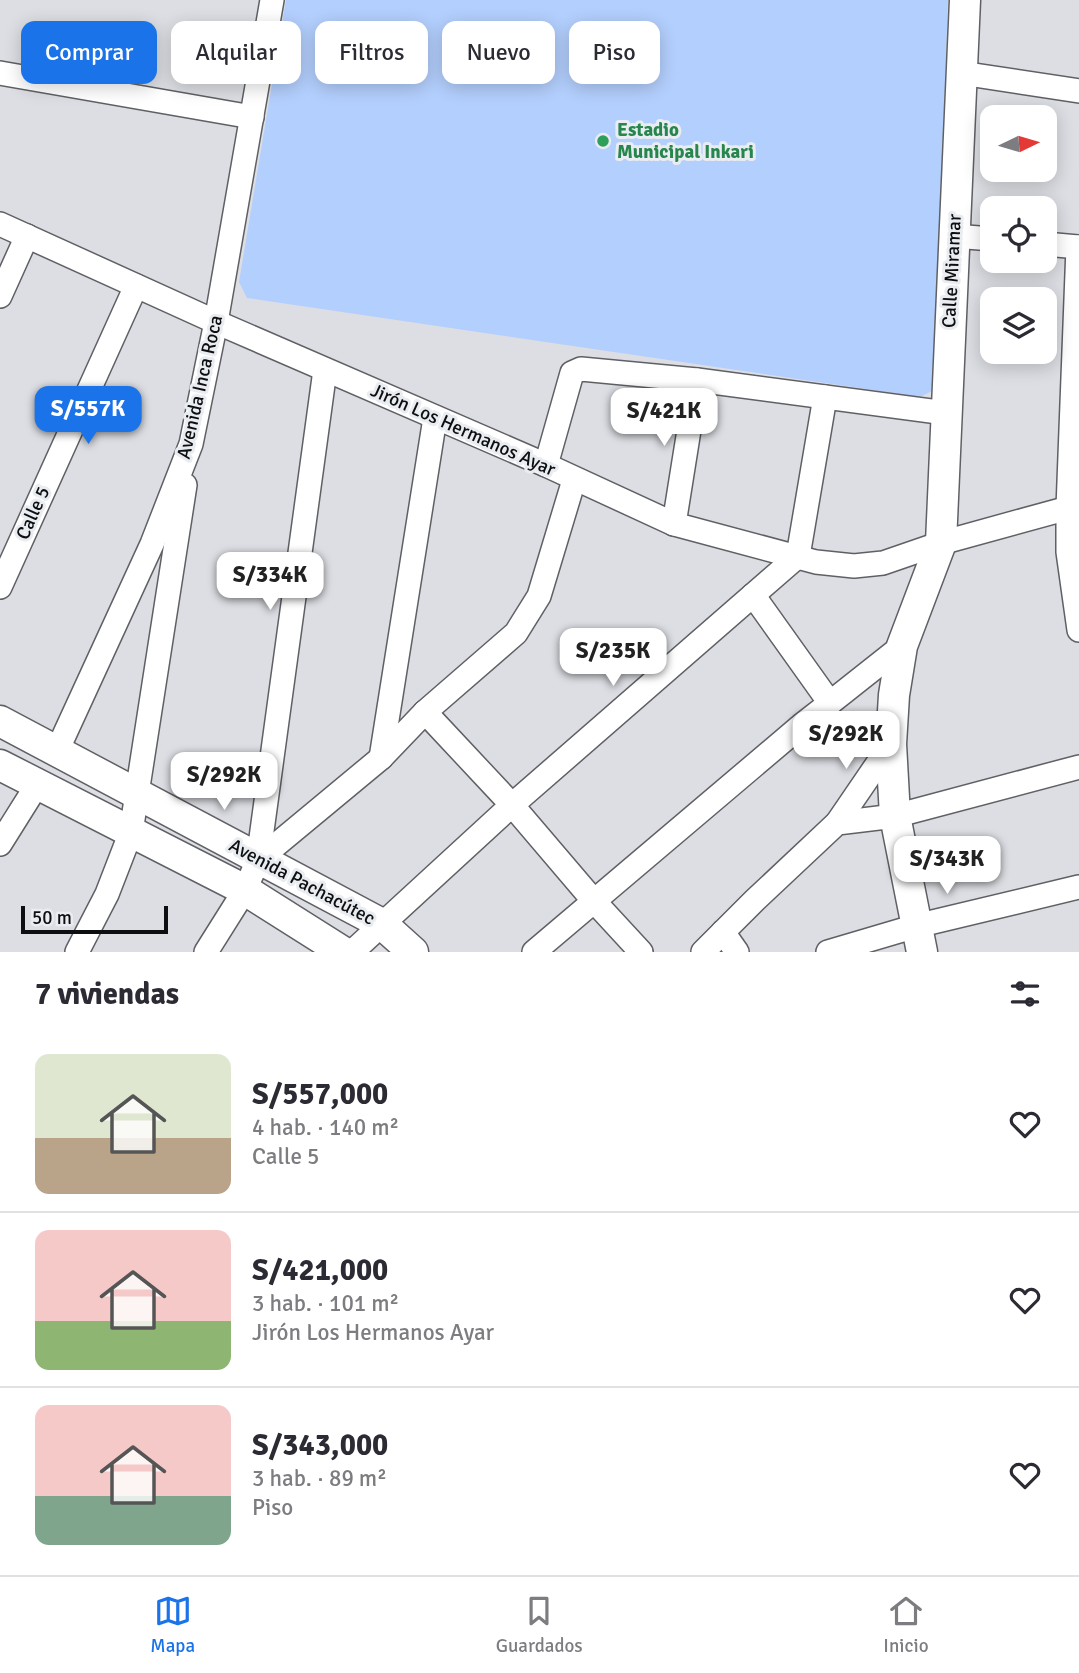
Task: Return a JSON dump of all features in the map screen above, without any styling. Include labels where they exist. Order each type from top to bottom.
[{"type":"street","name":"Avenida Inca Roca","points":[[56,753],[152,544],[191,444],[216,322],[272,0]]},
{"type":"street","name":"Calle Miramar","points":[[919,939],[895,816],[891,744],[894,695],[902,646],[941,543],[965,0]]},
{"type":"street","points":[[0,73],[252,117]]},
{"type":"street","points":[[961,73],[1079,91]]},
{"type":"street","name":"Jirón Los Hermanos Ayar","points":[[0,224],[674,524],[832,565],[883,563],[941,543],[1073,507]]},
{"type":"street","points":[[0,296],[27,236]]},
{"type":"street","points":[[954,236],[980,238]]},
{"type":"street","points":[[1057,245],[1079,247],[1073,507],[1068,552],[1079,630]]},
{"type":"street","name":"Calle 5","points":[[0,587],[136,286]]},
{"type":"street","points":[[546,465],[572,373],[581,369],[697,380],[946,414]]},
{"type":"street","points":[[206,952],[245,890],[258,860],[325,370]]},
{"type":"street","points":[[674,524],[697,380]]},
{"type":"street","points":[[352,952],[512,805],[798,556],[825,397]]},
{"type":"street","points":[[381,758],[435,418]]},
{"type":"street","points":[[77,952],[107,894],[131,832],[191,444]]},
{"type":"street","points":[[258,860],[381,758],[425,712],[516,633],[540,596],[574,480]]},
{"type":"street","points":[[753,595],[830,703]]},
{"type":"street","points":[[534,952],[593,900],[902,646]]},
{"type":"street","points":[[425,712],[512,805],[641,952]]},
{"type":"street","name":"Avenida Pachacútec","points":[[0,721],[382,924],[413,952]]},
{"type":"street","points":[[703,952],[838,823],[891,744]]},
{"type":"street","name":"Avenida Pachacútec","points":[[0,765],[245,890],[343,952]]},
{"type":"street","points":[[838,823],[895,816],[1079,767]]},
{"type":"street","points":[[0,845],[37,785]]},
{"type":"street","points":[[828,952],[919,939],[1079,887]]},
{"type":"street","points":[[723,932],[737,952]]},
{"type":"shaded area","name":"Estadio Municipal Inkari","points":[[286,0],[948,0],[934,390],[920,397],[247,298],[239,282],[272,84],[301,84],[301,21],[282,21]]},
{"type":"place","name":"Estadio Municipal Inkari","points":[[603,141]]}]
